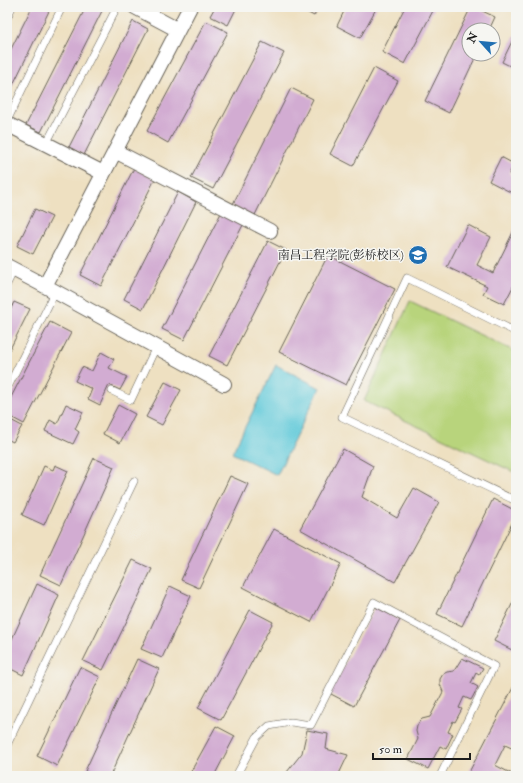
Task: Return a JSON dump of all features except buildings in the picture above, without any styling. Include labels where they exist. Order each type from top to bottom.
[{"type":"street","points":[[135,7],[178,30]]},
{"type":"street","points":[[50,289],[103,173],[190,7]]},
{"type":"street","points":[[7,124],[103,173]]},
{"type":"street","points":[[115,151],[270,232]]},
{"type":"street","points":[[10,268],[224,384]]},
{"type":"lane","points":[[7,18],[12,7]]},
{"type":"lane","points":[[7,121],[62,7]]},
{"type":"lane","points":[[46,144],[117,7]]},
{"type":"lane","points":[[7,284],[10,268]]},
{"type":"lane","points":[[516,332],[407,278],[342,417],[516,501]]},
{"type":"lane","points":[[7,389],[50,289]]},
{"type":"lane","points":[[112,391],[131,400],[156,347]]},
{"type":"lane","points":[[7,745],[134,481]]},
{"type":"lane","points":[[236,776],[257,737],[269,726],[291,722],[311,725],[374,602],[494,666],[440,776]]},
{"type":"green space","points":[[410,301],[516,352],[516,473],[364,401]]},
{"type":"water","points":[[276,365],[320,388],[277,475],[232,453]]},
{"type":"place","name":"南昌工程学院(彭桥校区)","points":[[418,255]]}]
